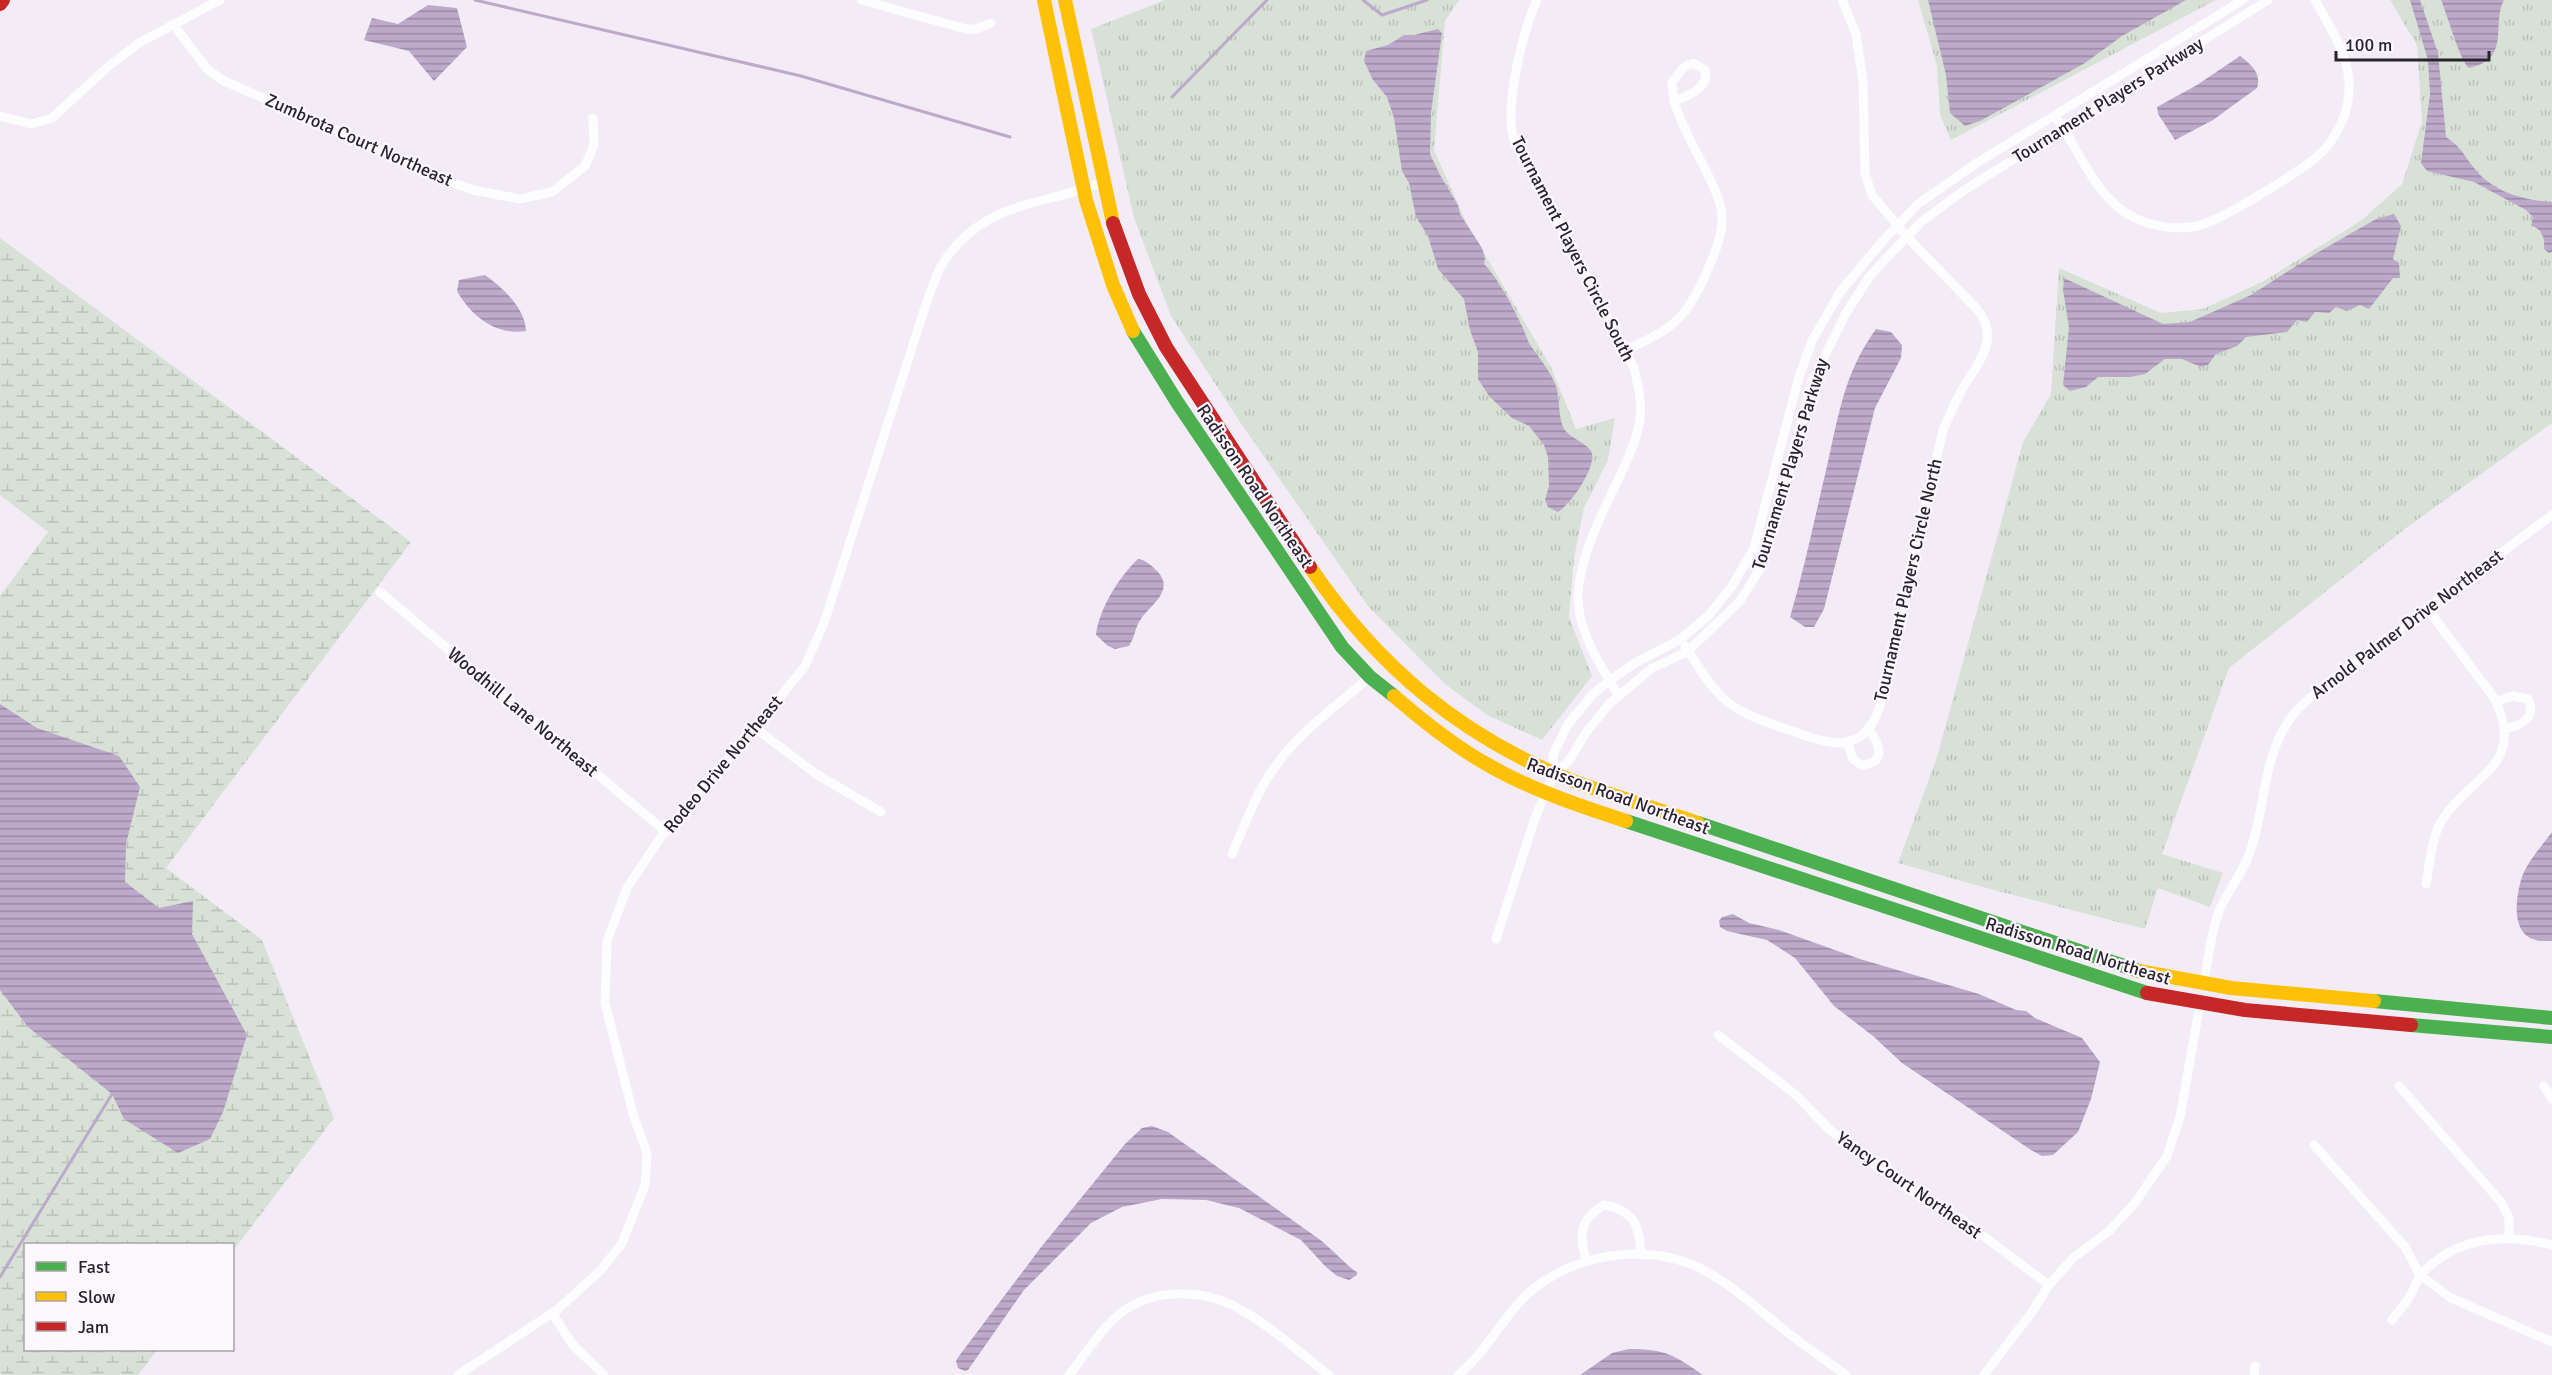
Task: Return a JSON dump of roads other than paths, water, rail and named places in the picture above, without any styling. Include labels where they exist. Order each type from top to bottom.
[{"type":"main road","points":[[0,4],[3,0]]},
{"type":"main road","name":"Radisson Road Northeast","points":[[1044,0],[1084,189],[1113,285],[1131,328],[1275,550],[1342,647],[1370,677],[1441,735],[1491,767],[1546,793],[2131,989],[2200,1004],[2245,1010],[2552,1036]]},
{"type":"main road","name":"Radisson Road Northeast","points":[[1065,0],[1108,209],[1126,266],[1154,330],[1317,576],[1356,628],[1406,680],[1452,717],[1530,764],[1554,773],[2138,971],[2203,984],[2282,993],[2552,1018]]},
{"type":"main road","points":[[2131,989],[2144,986],[2172,991],[2188,990],[2198,989],[2203,984]]},
{"type":"main road","points":[[2200,1004],[2227,995],[2271,999],[2282,993]]},
{"type":"street","points":[[0,116],[31,124],[52,118],[109,66],[139,43],[220,0]]},
{"type":"street","points":[[861,0],[966,29],[976,29],[991,23]]},
{"type":"street","name":"Tournament Players Circle South","points":[[1538,0],[1521,51],[1510,122],[1513,136],[1634,368],[1641,396],[1640,420],[1628,457],[1601,516],[1584,563],[1578,596],[1582,621],[1592,649],[1619,696]]},
{"type":"street","points":[[1842,0],[1856,34],[1863,81],[1865,173],[1872,195],[1908,238]]},
{"type":"street","name":"Tournament Players Parkway","points":[[1496,939],[1534,821],[1554,773],[1553,755],[1568,724],[1594,693],[1635,663],[1681,639],[1709,615],[1732,586],[1754,548],[1799,377],[1812,341],[1840,292],[1918,204],[1977,163],[2243,0]]},
{"type":"street","name":"Tournament Players Parkway","points":[[1554,773],[1569,761],[1597,718],[1619,696],[1651,669],[1689,651],[1740,601],[1761,567],[1782,500],[1811,384],[1829,344],[1869,277],[1921,222],[1963,191],[2268,0]]},
{"type":"street","points":[[2055,116],[2099,187],[2121,210],[2150,224],[2181,228],[2203,225],[2224,216],[2312,161],[2332,140],[2344,117],[2350,88],[2346,57],[2314,0]]},
{"type":"street","name":"Zumbrota Court Northeast","points":[[173,24],[208,70],[224,81],[347,134],[416,169],[473,190],[520,199],[552,192],[585,166],[594,145],[594,118]]},
{"type":"street","points":[[1625,351],[1663,331],[1688,309],[1721,232],[1723,214],[1718,197],[1680,120],[1674,101]]},
{"type":"street","name":"Rodeo Drive Northeast","points":[[458,1375],[552,1313],[601,1270],[622,1243],[645,1185],[647,1153],[633,1113],[605,1003],[607,941],[627,888],[666,832],[805,666],[824,623],[927,301],[942,264],[963,237],[981,223],[1011,208],[1103,182]]},
{"type":"street","name":"Tournament Players Circle North","points":[[1869,730],[1879,709],[1943,430],[1955,401],[1984,353],[1988,341],[1985,319],[1908,238]]},
{"type":"street","name":"Arnold Palmer Drive Northeast","points":[[2203,984],[2213,927],[2248,857],[2261,814],[2272,757],[2287,723],[2299,708],[2331,680],[2552,515]]},
{"type":"street","name":"Woodhill Lane Northeast","points":[[380,592],[666,832]]},
{"type":"street","points":[[2426,884],[2435,834],[2450,808],[2492,768],[2500,757],[2505,743],[2505,729],[2496,702],[2427,608]]},
{"type":"street","points":[[1681,639],[1713,688],[1724,699],[1749,716],[1826,742],[1847,742],[1869,730],[1878,741],[1880,750],[1877,759],[1870,764],[1861,765],[1852,759],[1847,742]]},
{"type":"street","points":[[1232,854],[1258,796],[1280,760],[1300,736],[1370,677]]},
{"type":"street","points":[[2496,702],[2518,695],[2528,699],[2531,706],[2529,717],[2525,722],[2505,729]]},
{"type":"street","points":[[755,728],[816,774],[881,812]]},
{"type":"street","points":[[1984,1375],[2032,1312],[2049,1285],[2073,1258],[2109,1231],[2134,1204],[2167,1156],[2180,1117],[2200,1004]]},
{"type":"street","name":"Yancy Court Northeast","points":[[1718,1035],[1789,1089],[1830,1130],[1874,1164],[1923,1199],[1962,1220],[2049,1285]]},
{"type":"street","points":[[2399,1086],[2501,1202],[2509,1218],[2509,1237]]},
{"type":"street","points":[[2544,1086],[2552,1099]]},
{"type":"street","points":[[2314,1145],[2405,1247],[2420,1275],[2451,1298],[2552,1342]]},
{"type":"street","points":[[1587,1262],[1582,1243],[1585,1222],[1589,1214],[1604,1205],[1621,1208],[1635,1223],[1639,1234],[1641,1255]]},
{"type":"street","points":[[2392,1320],[2410,1295],[2420,1275],[2449,1251],[2463,1245],[2509,1237],[2552,1245]]},
{"type":"street","points":[[1458,1375],[1478,1356],[1512,1311],[1539,1285],[1556,1274],[1607,1256],[1641,1255],[1684,1262],[1715,1278],[1846,1375]]},
{"type":"street","points":[[1069,1375],[1108,1325],[1123,1311],[1139,1302],[1172,1293],[1207,1297],[1233,1305],[1290,1344],[1329,1375]]},
{"type":"street","points":[[552,1313],[573,1345],[604,1375]]},
{"type":"waterway","points":[[475,0],[801,76],[1010,137]]},
{"type":"waterway","points":[[1172,97],[1267,0]]},
{"type":"waterway","points":[[1363,0],[1382,15],[1427,0]]},
{"type":"waterway","points":[[0,1277],[112,1094]]}]
